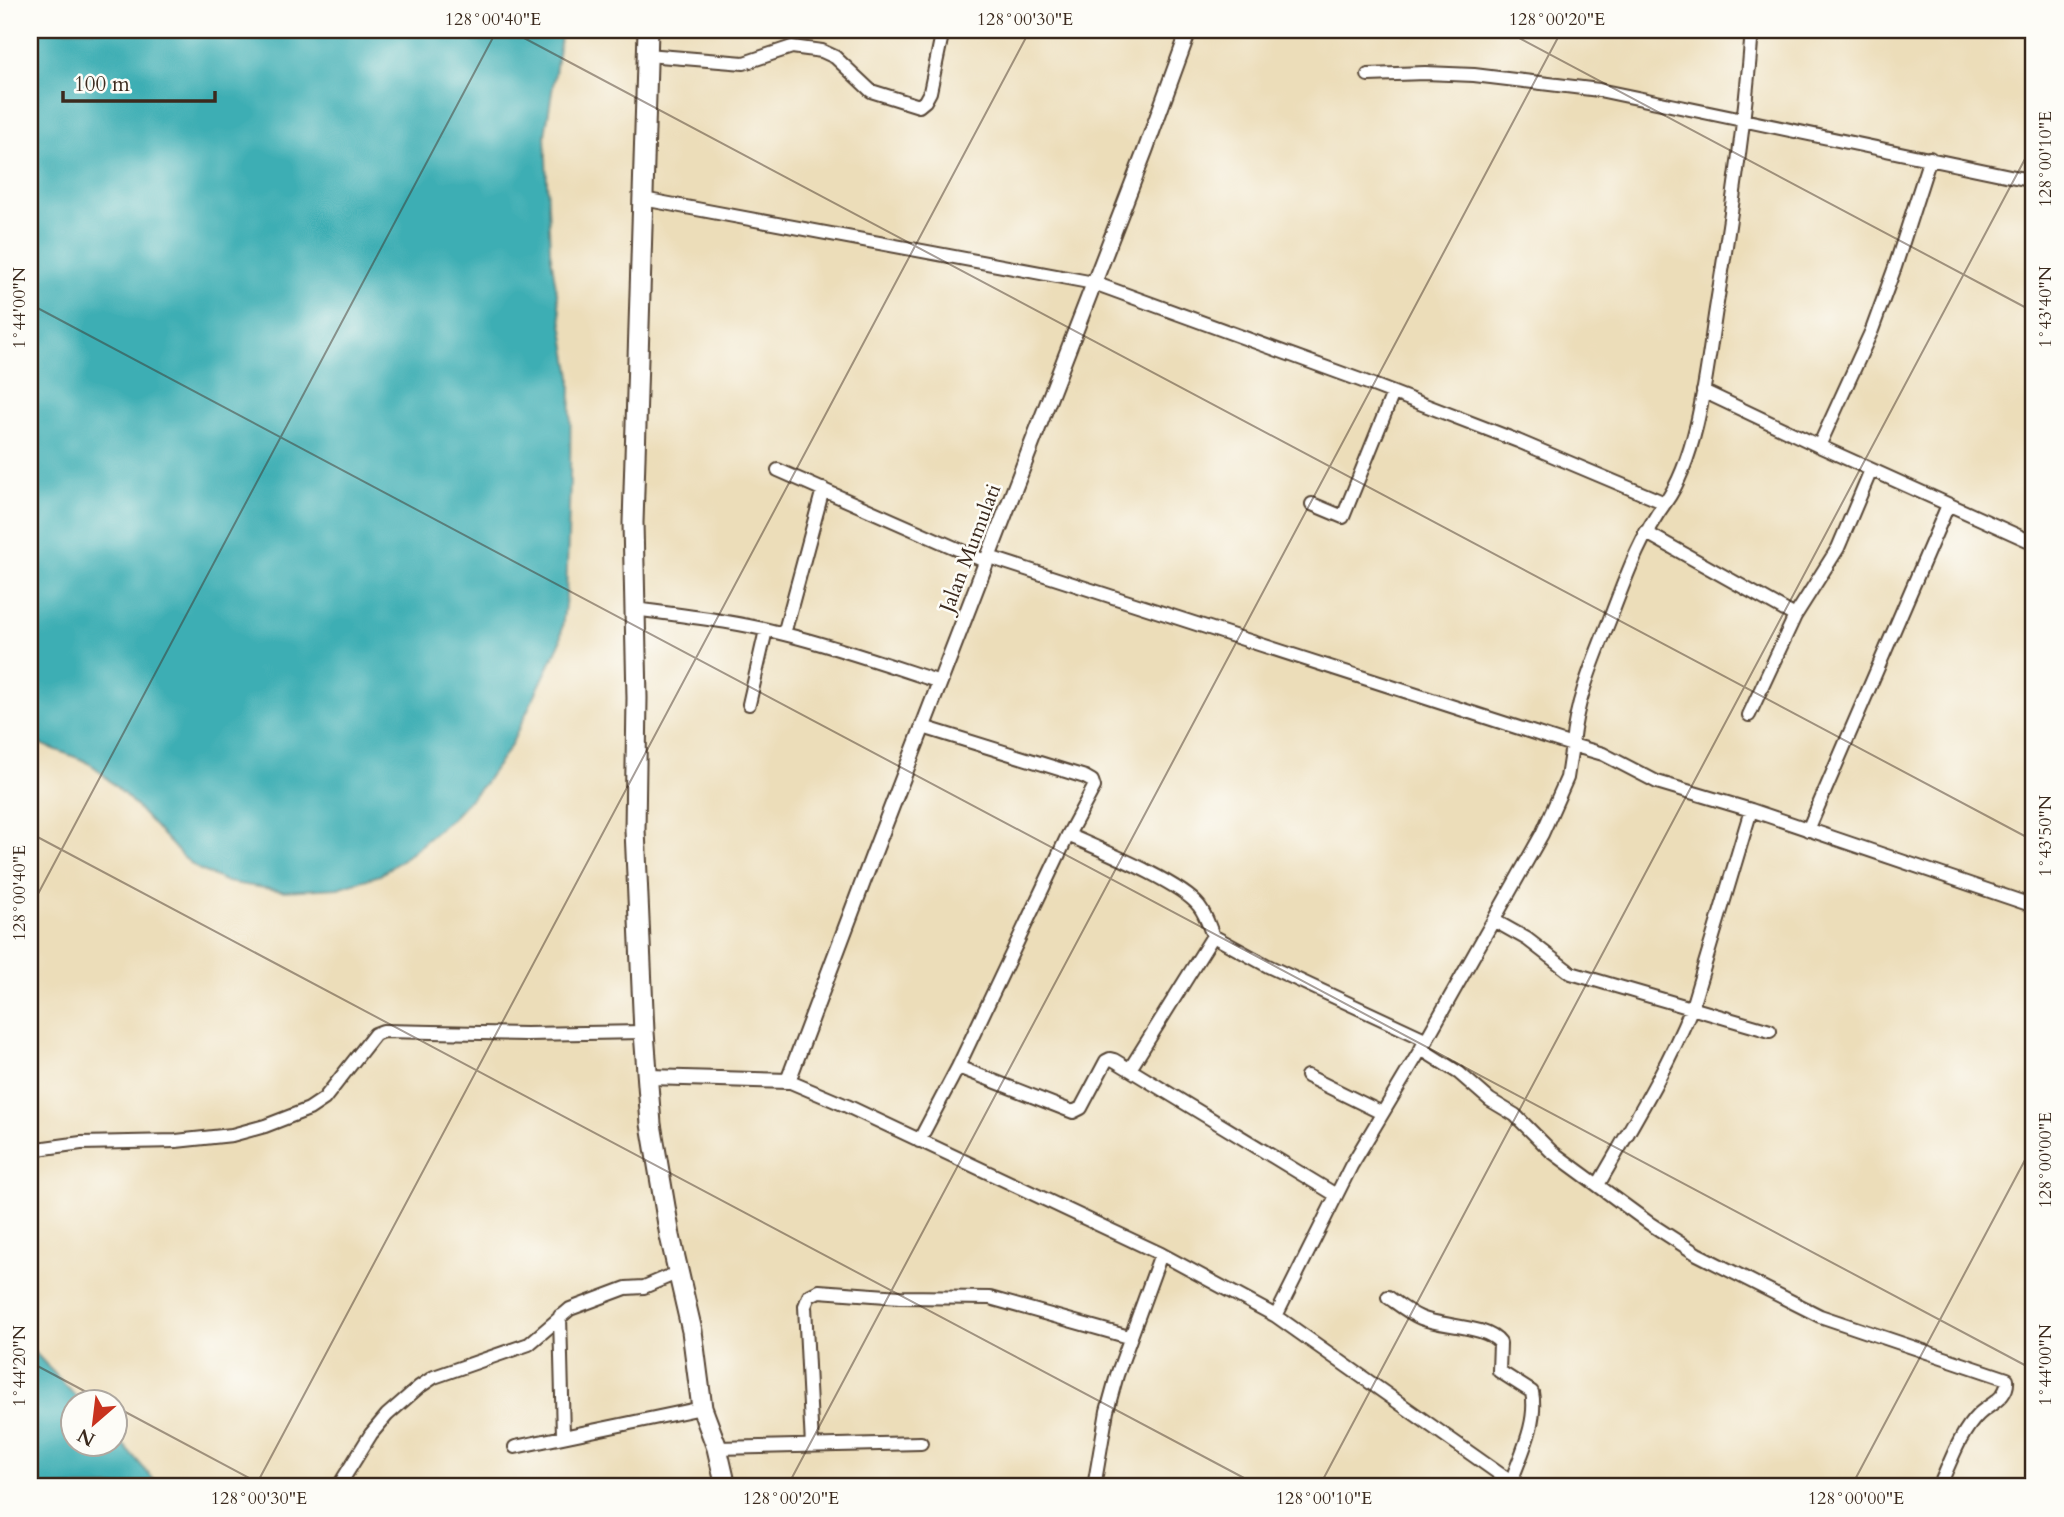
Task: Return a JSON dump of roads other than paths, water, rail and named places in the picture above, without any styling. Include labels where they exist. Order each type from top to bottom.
[{"type":"highway","points":[[648,30],[633,523],[637,698],[635,830],[644,1032],[651,1124],[692,1331],[702,1408],[726,1487]]},
{"type":"street","points":[[647,55],[744,63],[792,47],[822,51],[835,57],[871,91],[919,106],[930,92],[943,30]]},
{"type":"street","name":"Jalan Mumulati","points":[[788,1081],[1189,30]]},
{"type":"street","points":[[1276,1316],[1336,1195],[1495,921],[1542,834],[1567,778],[1581,698],[1645,532],[1679,480],[1703,391],[1745,121],[1752,30]]},
{"type":"street","points":[[1368,75],[1474,75],[1599,90],[2034,181]]},
{"type":"street","points":[[1819,446],[1872,330],[1930,158]]},
{"type":"street","points":[[643,200],[1094,283],[1518,441],[1665,503]]},
{"type":"street","points":[[1703,391],[2034,543]]},
{"type":"street","points":[[1312,504],[1343,517],[1393,393]]},
{"type":"street","points":[[778,470],[988,559],[1604,754],[1657,782],[1751,810],[2034,906]]},
{"type":"street","points":[[1749,715],[1795,616],[1838,548],[1871,470]]},
{"type":"street","points":[[784,634],[823,489]]},
{"type":"street","points":[[1808,830],[1948,505]]},
{"type":"street","points":[[1645,532],[1795,616]]},
{"type":"street","points":[[635,609],[704,618],[784,634],[940,682]]},
{"type":"street","points":[[749,704],[766,630]]},
{"type":"street","points":[[919,1142],[958,1067],[1068,835],[1093,790],[1092,781],[1086,777],[923,727]]},
{"type":"street","points":[[1598,1185],[1647,1100],[1692,1007],[1751,810]]},
{"type":"street","points":[[1068,835],[1158,878],[1192,899],[1203,913],[1213,936],[1424,1045],[1490,1100],[1515,1115],[1540,1141],[1697,1255],[1820,1317],[2007,1379],[2008,1385],[1999,1399],[1979,1414],[1968,1427],[1939,1487]]},
{"type":"street","points":[[1495,921],[1527,939],[1572,973],[1770,1031]]},
{"type":"street","points":[[1129,1069],[1213,936]]},
{"type":"street","points":[[30,1150],[81,1143],[215,1138],[265,1126],[316,1106],[375,1034],[383,1031],[526,1034],[644,1032]]},
{"type":"street","points":[[958,1067],[1073,1112],[1081,1108],[1106,1061],[1114,1060],[1336,1195]]},
{"type":"street","points":[[1307,1076],[1382,1113]]},
{"type":"street","points":[[649,1077],[788,1081],[847,1106],[1161,1254],[1276,1316],[1514,1485],[1535,1405],[1532,1392],[1499,1371],[1500,1343],[1497,1338],[1486,1333],[1422,1319],[1388,1297]]},
{"type":"street","points":[[1094,1487],[1107,1411],[1129,1337],[1161,1254]]},
{"type":"street","points":[[338,1487],[379,1424],[419,1387],[442,1373],[529,1344],[559,1316],[578,1306],[626,1289],[644,1287],[679,1272]]},
{"type":"street","points":[[812,1446],[805,1306],[809,1296],[819,1291],[886,1296],[990,1298],[1129,1337]]},
{"type":"street","points":[[559,1316],[563,1436]]},
{"type":"street","points":[[515,1447],[702,1408]]},
{"type":"street","points":[[716,1448],[921,1443]]},
{"type":"water","points":[[30,30],[562,30],[545,135],[550,251],[571,377],[566,597],[560,643],[510,747],[483,785],[453,817],[410,854],[380,875],[338,888],[283,891],[227,882],[198,869],[183,857],[96,768],[83,760],[30,740]]},
{"type":"water","points":[[30,1347],[68,1388],[60,1388],[60,1458],[130,1458],[130,1452],[160,1487],[30,1487]]}]
